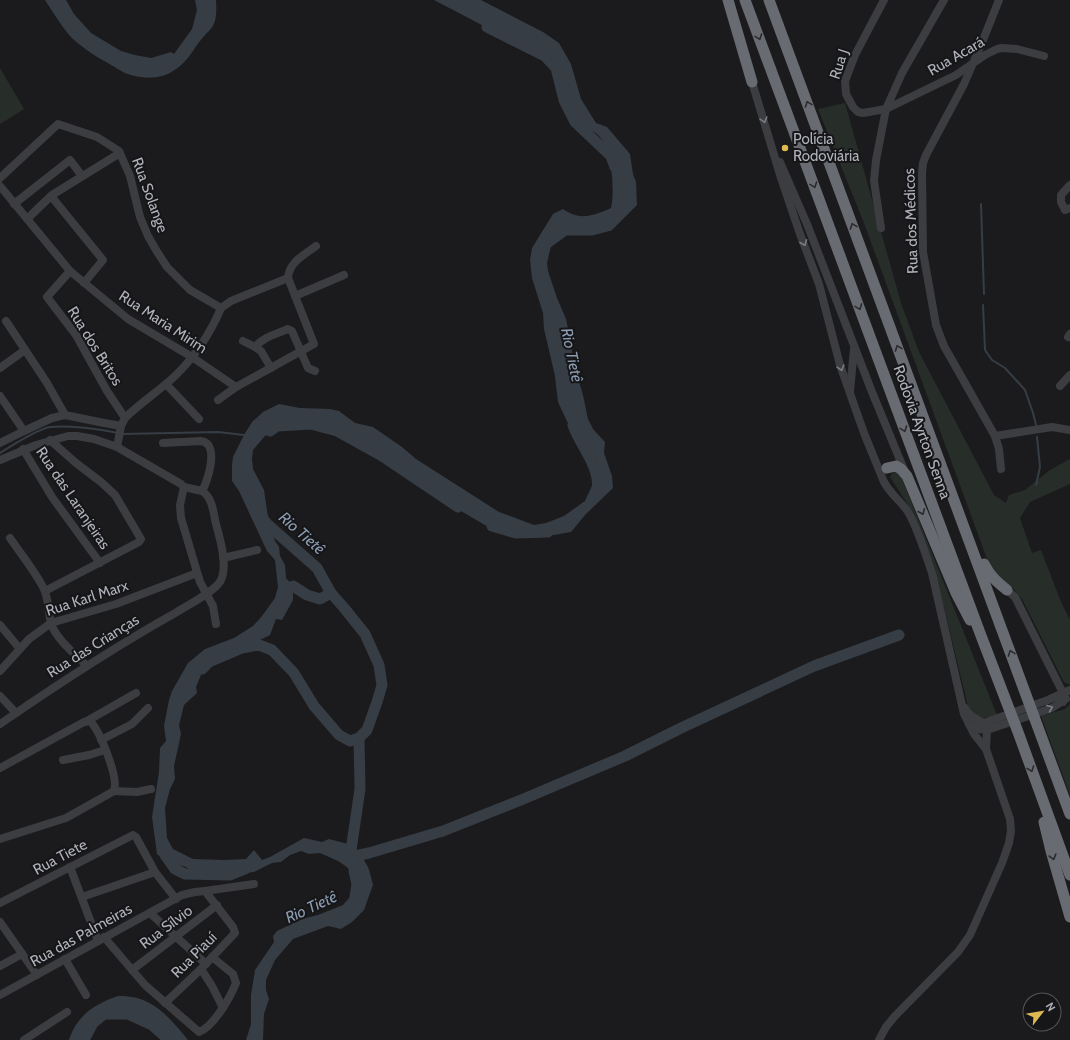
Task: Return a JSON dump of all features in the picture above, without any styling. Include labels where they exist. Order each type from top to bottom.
[{"type":"highway","points":[[728,0],[752,82]]},
{"type":"highway","name":"Rodovia Ayrton Senna","points":[[745,0],[980,633],[1003,691],[1070,875]]},
{"type":"highway","name":"Rodovia Ayrton Senna","points":[[770,0],[1070,814]]},
{"type":"highway","points":[[933,442],[946,464],[989,574],[1007,590]]},
{"type":"highway","points":[[887,468],[896,466],[907,476],[956,593],[967,616],[980,633]]},
{"type":"highway","points":[[992,602],[994,593],[1002,589],[1007,590]]},
{"type":"highway","points":[[1040,792],[1042,814],[1070,917]]},
{"type":"street","name":"Rua J","points":[[884,0],[855,55],[845,81],[844,88],[848,100],[858,112],[863,113],[886,109]]},
{"type":"street","points":[[881,228],[874,182],[876,160],[886,109],[902,73],[944,0]]},
{"type":"street","name":"Rua dos Médicos","points":[[999,0],[973,64],[923,163],[922,195],[923,252],[938,334],[995,436],[999,449],[1001,469]]},
{"type":"street","name":"Rua Acará","points":[[886,109],[956,75],[985,55],[1002,48],[1017,49],[1044,56]]},
{"type":"street","points":[[752,82],[780,178],[819,284],[840,365],[850,395],[888,491],[906,509],[912,520],[926,556],[932,573],[962,704],[969,724],[979,741],[986,749]]},
{"type":"street","name":"Rua Solange","points":[[0,178],[58,124],[97,137],[119,151],[130,176],[140,218],[148,236],[167,267],[190,290],[221,308]]},
{"type":"street","points":[[768,136],[805,218],[854,346],[907,476]]},
{"type":"street","points":[[27,219],[51,196],[120,153]]},
{"type":"street","points":[[14,204],[70,160],[82,176]]},
{"type":"street","points":[[1070,185],[1060,195],[1061,202],[1065,210],[1070,208]]},
{"type":"street","name":"Rua Maria Mirim","points":[[0,186],[70,272],[128,319],[192,357],[236,387]]},
{"type":"street","points":[[51,196],[103,260],[84,283]]},
{"type":"street","points":[[218,400],[236,387],[314,344],[288,278],[288,270],[293,263],[316,246]]},
{"type":"street","name":"Rua dos Britos","points":[[70,272],[47,296],[76,335],[107,391],[122,424]]},
{"type":"street","points":[[295,296],[344,275]]},
{"type":"street","points":[[117,444],[122,424],[177,374],[192,357],[213,326],[221,308],[231,301],[288,278]]},
{"type":"street","points":[[6,321],[47,383],[65,415]]},
{"type":"street","points":[[256,347],[259,342],[266,338],[288,329],[292,331],[308,368],[315,371]]},
{"type":"street","points":[[243,341],[261,351],[271,368]]},
{"type":"street","points":[[850,395],[854,346]]},
{"type":"street","points":[[0,368],[25,350]]},
{"type":"street","points":[[1060,386],[1070,375]]},
{"type":"street","points":[[166,384],[199,419]]},
{"type":"street","points":[[0,396],[24,431]]},
{"type":"street","points":[[0,443],[52,418],[65,415],[99,422],[122,424]]},
{"type":"street","points":[[995,436],[1052,427],[1070,430]]},
{"type":"street","points":[[0,460],[23,449],[50,440],[68,436],[77,436],[117,444],[184,487],[202,491],[207,483],[211,463],[208,444],[206,441],[163,443]]},
{"type":"street","points":[[45,591],[139,542],[141,538],[115,495],[50,440]]},
{"type":"street","name":"Rua das Laranjeiras","points":[[23,449],[61,509],[100,563]]},
{"type":"street","points":[[884,482],[884,473],[896,450]]},
{"type":"street","points":[[184,487],[180,505],[181,518],[204,596],[213,606],[216,624]]},
{"type":"street","name":"Rua das Crianças","points":[[0,724],[88,666],[204,596],[221,581],[224,566],[220,537],[209,496],[202,491]]},
{"type":"street","points":[[10,538],[45,591],[51,623],[55,631],[88,666]]},
{"type":"street","points":[[223,558],[257,550]]},
{"type":"street","name":"Rua Karl Marx","points":[[0,671],[36,633],[51,623],[116,604],[197,573]]},
{"type":"street","points":[[1007,590],[1015,597],[1054,676],[1068,693]]},
{"type":"street","points":[[0,625],[20,649]]},
{"type":"street","points":[[1048,700],[1054,691],[1054,676]]},
{"type":"street","points":[[0,768],[88,721],[136,693]]},
{"type":"street","points":[[969,724],[979,729],[1068,693]]},
{"type":"street","points":[[985,726],[1052,708],[1063,702],[1068,693]]},
{"type":"street","points":[[0,696],[16,713]]},
{"type":"street","points":[[962,704],[968,713],[985,726]]},
{"type":"street","points":[[101,740],[132,724],[148,708]]},
{"type":"street","points":[[88,721],[101,740],[105,750],[113,772],[114,791]]},
{"type":"street","points":[[879,1040],[886,1027],[895,1016],[958,952],[970,935],[1009,843],[1011,831],[1010,819],[986,749],[985,726]]},
{"type":"street","points":[[63,760],[105,750]]},
{"type":"street","points":[[0,839],[66,818],[114,791],[137,792],[151,789]]},
{"type":"street","name":"Rua Tiete","points":[[0,903],[133,835],[136,837],[155,872]]},
{"type":"street","points":[[70,867],[101,939],[145,985],[199,1032],[203,1030],[221,1011],[236,980],[231,972],[206,963],[150,913]]},
{"type":"street","points":[[82,897],[155,872],[176,898],[189,893],[254,884]]},
{"type":"street","name":"Rua Piauí","points":[[165,1003],[235,933],[217,905],[205,891]]},
{"type":"street","name":"Rua das Palmeiras","points":[[0,995],[176,898]]},
{"type":"street","name":"Rua Sílvio","points":[[132,970],[217,905]]},
{"type":"street","points":[[0,922],[37,975]]},
{"type":"street","points":[[0,966],[22,954]]},
{"type":"street","points":[[65,959],[86,994]]},
{"type":"street","points":[[206,963],[221,1011]]},
{"type":"street","points":[[24,1040],[67,1012]]},
{"type":"shaded area","points":[[0,68],[24,109],[0,124]]},
{"type":"shaded area","points":[[845,103],[901,303],[919,352],[994,495],[1006,503],[1009,495],[1025,490],[1050,470],[1070,459],[1070,484],[1030,502],[1020,518],[1032,553],[1041,550],[1061,602],[1070,620],[1070,685],[1064,682],[1022,599],[1011,586],[997,576],[990,567],[864,223],[818,109]]},
{"type":"shaded area","points":[[896,472],[900,474],[997,715],[984,718],[975,714],[968,706],[934,566],[914,514],[890,477],[892,473]]},
{"type":"shaded area","points":[[1070,704],[1070,795],[1041,716],[1065,709]]},
{"type":"water","points":[[45,0],[66,0],[74,14],[91,33],[121,51],[151,58],[171,52],[174,54],[192,29],[197,10],[195,0],[216,0],[216,18],[212,27],[189,57],[175,70],[160,77],[141,77],[121,71],[77,43],[66,31]]},
{"type":"water","name":"Rio Tietê","points":[[434,0],[481,0],[543,32],[559,43],[571,64],[581,99],[596,123],[607,127],[630,154],[633,174],[636,182],[637,205],[611,231],[581,227],[568,229],[553,237],[547,263],[548,271],[557,298],[566,319],[574,365],[588,419],[593,429],[605,442],[604,453],[612,476],[613,488],[585,515],[571,532],[554,535],[490,528],[449,504],[441,492],[418,478],[390,456],[326,424],[312,419],[287,422],[277,430],[265,436],[253,450],[253,469],[264,490],[268,517],[275,541],[279,547],[280,556],[285,565],[286,578],[293,586],[293,600],[282,620],[276,619],[270,635],[248,646],[218,653],[201,675],[196,687],[197,693],[184,705],[179,725],[181,734],[174,766],[175,779],[170,789],[165,808],[167,838],[173,849],[193,859],[223,860],[246,859],[254,850],[262,860],[304,838],[322,842],[329,839],[348,844],[361,855],[368,867],[373,885],[364,910],[352,922],[341,929],[328,926],[293,939],[275,960],[266,980],[266,990],[269,999],[264,1014],[263,1040],[246,1040],[251,1024],[251,995],[255,970],[274,942],[273,936],[277,931],[302,919],[318,915],[343,905],[357,889],[356,880],[347,867],[320,853],[309,854],[301,851],[290,855],[281,862],[272,863],[254,872],[223,875],[212,880],[195,878],[186,867],[172,867],[157,854],[152,817],[159,772],[160,748],[166,741],[164,726],[172,691],[188,663],[205,649],[234,638],[253,626],[275,598],[278,587],[275,560],[267,551],[239,491],[232,481],[233,457],[252,422],[263,412],[279,404],[300,408],[330,409],[339,411],[355,423],[373,427],[402,447],[416,459],[499,512],[534,525],[546,523],[564,516],[585,501],[597,475],[597,460],[588,447],[572,432],[558,402],[555,376],[544,329],[543,313],[532,278],[530,260],[532,248],[553,214],[563,209],[575,215],[587,216],[611,208],[613,192],[612,171],[607,151],[604,143],[598,135],[582,125],[565,107],[560,94],[560,69],[540,50],[511,36],[499,34]]},
{"type":"water","points":[[118,996],[140,999],[150,1003],[166,1015],[188,1040],[169,1040],[159,1028],[125,1012],[113,1013],[99,1024],[91,1032],[90,1040],[69,1040],[72,1031],[82,1017],[94,1007]]},
{"type":"waterway","name":"Rio Tietê","points":[[487,27],[545,56],[556,68],[564,100],[575,122],[611,156],[615,167]]},
{"type":"waterway","points":[[981,204],[984,294]]},
{"type":"waterway","name":"Rio Tietê","points":[[541,249],[565,230],[592,230],[607,226],[611,223]]},
{"type":"waterway","points":[[983,305],[985,350],[992,360],[1005,368],[1025,390],[1036,425]]},
{"type":"waterway","name":"Rio Tietê","points":[[270,431],[277,426],[311,424],[337,431],[382,456],[458,507]]},
{"type":"waterway","name":"Rio Tietê","points":[[573,425],[596,473],[597,490]]},
{"type":"waterway","points":[[0,453],[32,434],[50,427],[84,428],[118,433]]},
{"type":"waterway","points":[[122,434],[218,432],[244,435]]},
{"type":"waterway","points":[[1036,485],[1040,467],[1037,437]]},
{"type":"waterway","name":"Rio Tietê","points":[[202,669],[209,662],[242,648],[259,645],[272,650],[294,673],[314,706],[339,735],[350,741],[359,738],[367,730],[382,685],[379,665],[365,634],[331,593],[317,568],[267,524],[262,517]]},
{"type":"waterway","name":"Rio Tietê","points":[[492,526],[516,533],[548,532]]},
{"type":"waterway","points":[[293,586],[307,595],[320,599],[331,593]]},
{"type":"waterway","points":[[359,738],[360,789],[350,857],[369,853],[443,831],[521,800],[625,756],[681,728],[814,666],[899,635]]},
{"type":"waterway","name":"Rio Tietê","points":[[165,855],[175,869],[185,874],[230,875],[245,869]]},
{"type":"waterway","name":"Rio Tietê","points":[[354,871],[357,884],[354,904]]},
{"type":"waterway","name":"Rio Tietê","points":[[84,1040],[93,1023],[104,1014],[128,1014],[152,1025],[169,1040]]},
{"type":"place","name":"Polícia Rodoviária","points":[[785,148]]}]
